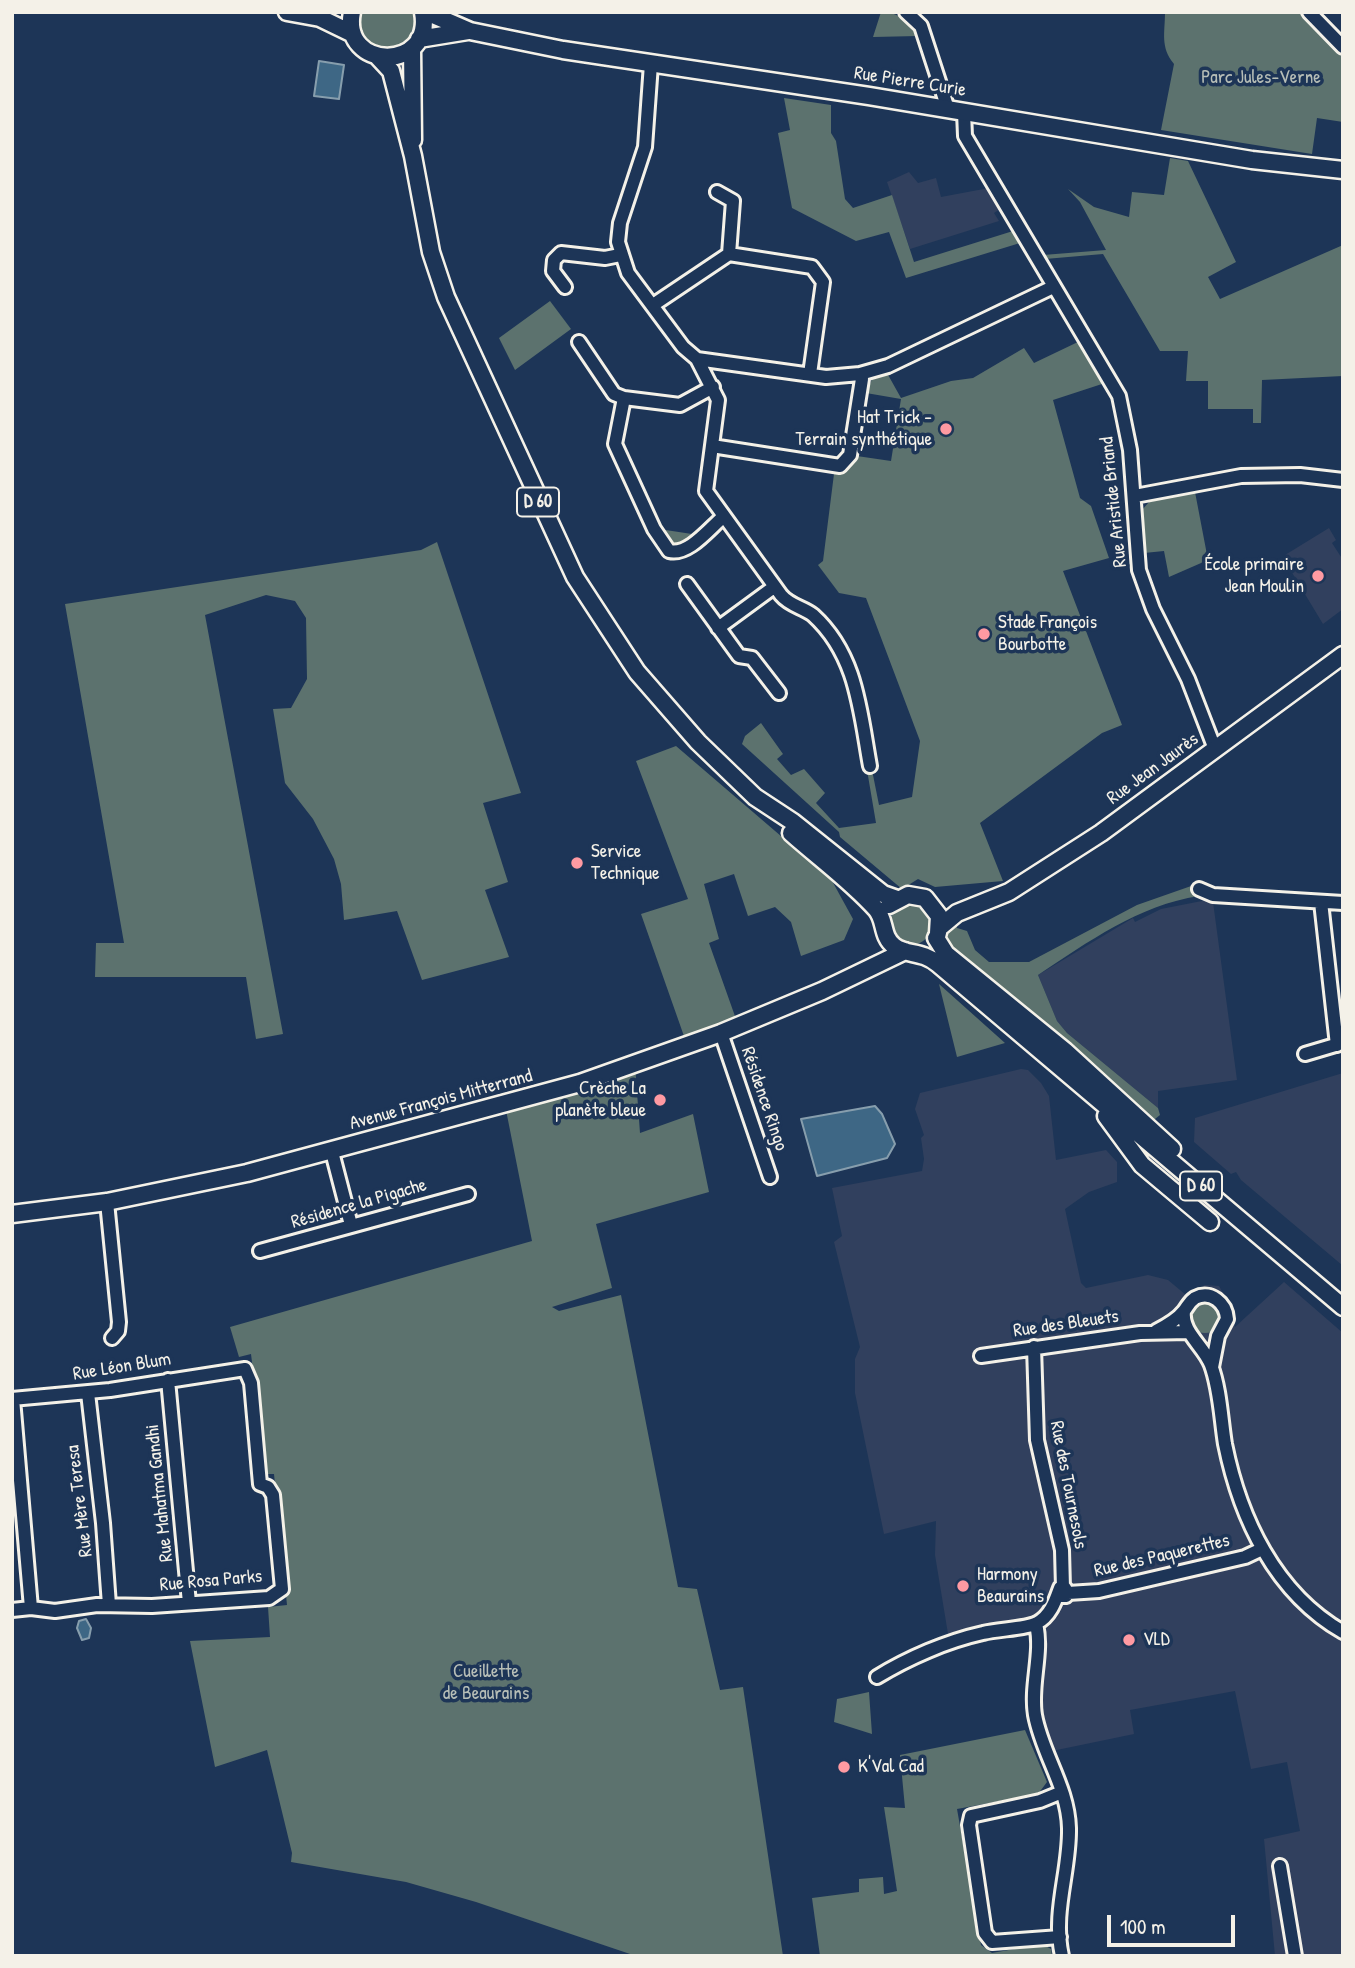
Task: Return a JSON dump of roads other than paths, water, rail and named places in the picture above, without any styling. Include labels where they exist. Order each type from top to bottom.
[{"type":"main road","points":[[287,12],[320,18],[353,34],[363,48],[378,57]]},
{"type":"main road","points":[[352,12],[353,34]]},
{"type":"main road","points":[[415,44],[423,30],[424,12]]},
{"type":"main road","name":"Rue Pierre Curie","points":[[424,12],[470,31],[652,64],[1252,160],[1343,170]]},
{"type":"main road","name":"Rue Pierre Curie","points":[[378,57],[396,57],[415,44],[470,31]]},
{"type":"main road","name":"D 60","points":[[413,156],[415,44]]},
{"type":"main road","name":"D 60","points":[[378,57],[391,71],[413,156],[431,252],[446,297],[575,577],[605,625],[653,692],[698,742],[776,820],[869,901],[885,929]]},
{"type":"main road","name":"Rue Jean Jaurès","points":[[980,902],[1009,892],[1058,861],[1343,655]]},
{"type":"main road","name":"D 60","points":[[755,797],[793,822],[883,894],[897,899]]},
{"type":"main road","points":[[864,969],[881,950],[888,908],[897,899],[914,895],[929,902],[980,902]]},
{"type":"main road","points":[[929,902],[939,916],[937,933]]},
{"type":"main road","points":[[885,929],[910,951],[926,947],[957,913],[980,902]]},
{"type":"main road","name":"D 60","points":[[937,933],[946,954],[1065,1051],[1231,1202],[1343,1297]]},
{"type":"main road","name":"D 60","points":[[910,951],[932,959],[1343,1307]]},
{"type":"main road","name":"Avenue François Mitterrand","points":[[12,1214],[107,1202],[332,1152],[580,1083],[721,1033],[910,951]]},
{"type":"main road","points":[[1058,1066],[1106,1116],[1142,1165],[1210,1222]]},
{"type":"street","name":"Rue Aristide Briand","points":[[906,12],[921,26],[965,136],[1119,396],[1130,450],[1139,570],[1153,609],[1188,679],[1215,749]]},
{"type":"street","points":[[1309,12],[1343,47]]},
{"type":"street","points":[[652,64],[646,141],[620,223],[620,255],[628,273],[683,347],[697,359],[718,400],[706,491],[777,591],[788,604],[812,615],[848,662],[856,684],[870,766]]},
{"type":"street","points":[[718,192],[733,201],[729,254]]},
{"type":"street","points":[[565,288],[553,271],[554,260],[561,253],[604,258],[620,255]]},
{"type":"street","points":[[653,305],[729,254],[802,265],[818,271],[823,282],[810,374]]},
{"type":"street","points":[[697,359],[826,377],[860,374],[888,366],[1053,287]]},
{"type":"street","points":[[579,342],[614,394],[624,398],[680,405],[713,387]]},
{"type":"street","points":[[712,446],[840,466],[849,456],[860,374]]},
{"type":"street","points":[[624,398],[615,444],[654,529],[669,551],[677,553],[685,550],[723,517]]},
{"type":"street","points":[[1135,496],[1241,476],[1300,475],[1342,480]]},
{"type":"street","points":[[687,584],[740,656],[752,658],[779,693]]},
{"type":"street","points":[[718,628],[777,591]]},
{"type":"street","points":[[1199,890],[1213,895],[1343,903]]},
{"type":"street","points":[[1304,1054],[1340,1044],[1321,902]]},
{"type":"street","name":"Résidence Ringo","points":[[721,1033],[770,1177]]},
{"type":"street","points":[[332,1152],[351,1225]]},
{"type":"street","name":"Résidence la Pigache","points":[[260,1251],[468,1194]]},
{"type":"street","points":[[107,1202],[119,1322],[118,1331],[112,1338]]},
{"type":"street","points":[[1156,1332],[1199,1296],[1217,1299],[1225,1307],[1227,1319],[1218,1336],[1212,1367]]},
{"type":"street","points":[[1184,1311],[1183,1318],[1212,1367],[1237,1491],[1262,1549],[1303,1603],[1343,1632]]},
{"type":"street","name":"Rue des Bleuets","points":[[981,1356],[1156,1332],[1192,1335]]},
{"type":"street","points":[[1192,1335],[1207,1340],[1218,1336]]},
{"type":"street","name":"Rue des Tournesols","points":[[1034,1348],[1037,1440],[1062,1550],[1063,1592]]},
{"type":"street","name":"Rue Léon Blum","points":[[13,1399],[88,1393],[238,1368]]},
{"type":"street","name":"Rue Rosa Parks","points":[[12,1610],[31,1608],[55,1611],[109,1605],[269,1598],[282,1589],[273,1495],[268,1487],[260,1484],[251,1383],[245,1369],[238,1368]]},
{"type":"street","name":"Rue Mahatma Gandhi","points":[[168,1380],[189,1603]]},
{"type":"street","name":"Rue Mère Teresa","points":[[88,1393],[109,1605]]},
{"type":"street","points":[[13,1399],[18,1519],[31,1608]]},
{"type":"street","name":"Rue des Paquerettes","points":[[1063,1592],[1099,1591],[1245,1557],[1262,1549]]},
{"type":"street","points":[[877,1677],[894,1667],[980,1633],[1036,1624],[1046,1616],[1063,1592]]},
{"type":"street","points":[[1036,1624],[1035,1715],[1062,1793],[1069,1828],[1059,1900],[1062,1956]]},
{"type":"street","points":[[1060,1937],[992,1942],[985,1933],[969,1825],[971,1816],[1041,1801],[1062,1793]]},
{"type":"street","points":[[1280,1866],[1295,1956]]},
{"type":"place","name":"Hat Trick - Terrain synthétique","points":[[946,429]]},
{"type":"place","name":"École primaire Jean Moulin","points":[[1318,576]]},
{"type":"place","name":"Stade François Bourbotte","points":[[984,634]]},
{"type":"place","name":"Service Technique","points":[[577,863]]},
{"type":"place","name":"Crèche La planète bleue","points":[[660,1100]]},
{"type":"place","name":"Harmony Beaurains","points":[[963,1586]]},
{"type":"place","name":"VLD","points":[[1129,1640]]},
{"type":"place","name":"K'Val Cad","points":[[844,1767]]},
{"type":"park label","name":"Parc Jules-Verne","points":[[1261,78]]},
{"type":"park label","name":"Cueillette de Beaurains","points":[[486,1683]]}]
